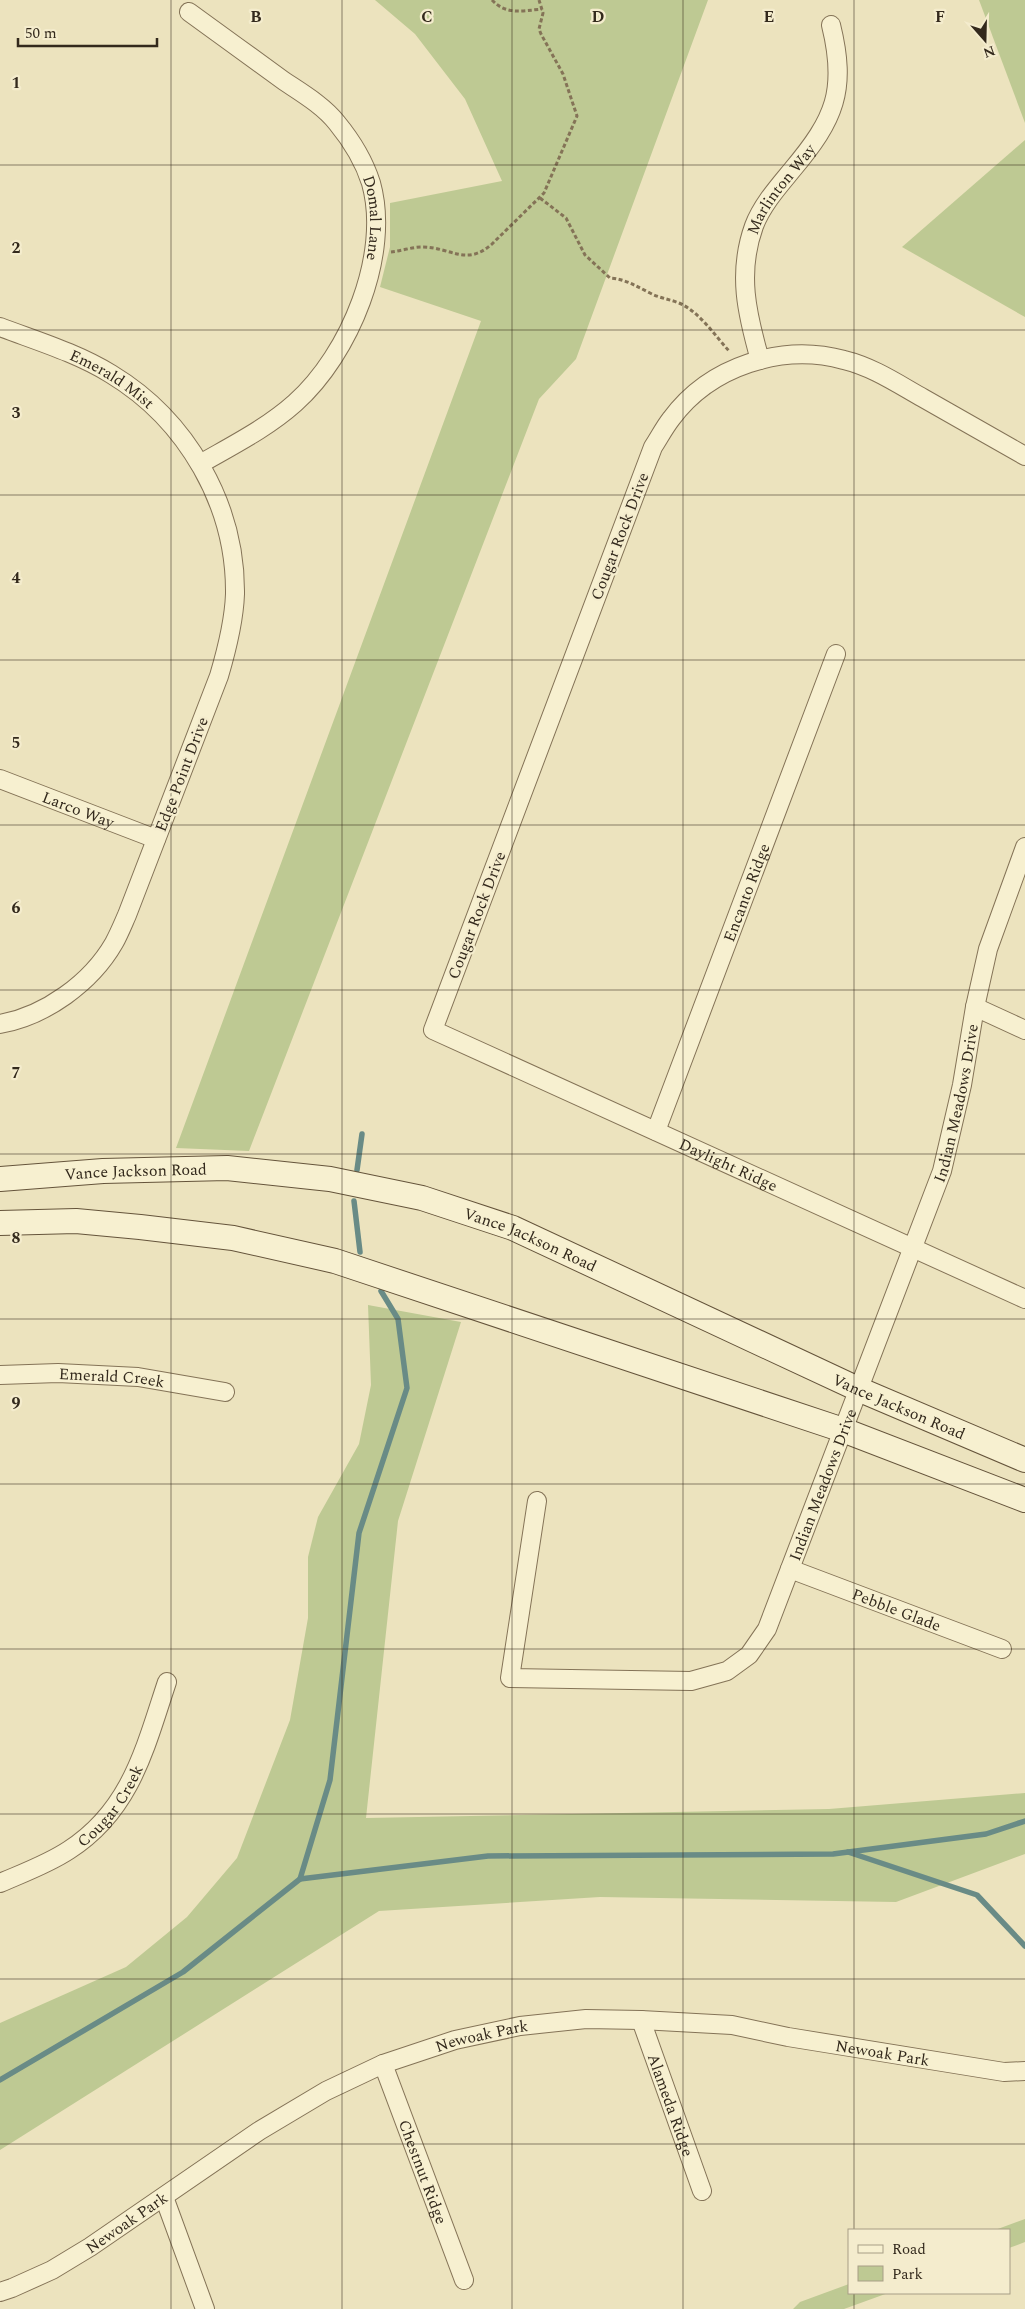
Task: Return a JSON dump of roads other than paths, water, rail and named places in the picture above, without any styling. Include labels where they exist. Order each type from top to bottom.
[{"type":"main road","name":"Vance Jackson Road","points":[[0,1179],[103,1171],[227,1168],[330,1179],[422,1198],[513,1228],[858,1389],[1025,1460]]},
{"type":"main road","points":[[0,1223],[76,1221],[140,1227],[232,1238],[335,1261],[843,1430],[1025,1500]]},
{"type":"street","name":"Domal Lane","points":[[189,12],[315,103],[336,122],[359,155],[370,182],[376,218],[373,255],[362,297],[347,335],[326,366],[296,402],[259,430],[200,464]]},
{"type":"street","name":"Marlinton Way","points":[[760,360],[744,288],[746,260],[755,226],[773,193],[816,141],[834,105],[838,80],[838,53],[831,25]]},
{"type":"street","name":"Emerald Mist","points":[[0,327],[67,352],[110,374],[144,397],[173,425],[200,464]]},
{"type":"street","name":"Cougar Rock Drive","points":[[433,1030],[652,447],[672,418],[696,392],[710,382],[742,366],[760,360],[809,354],[844,360],[877,372],[1025,456]]},
{"type":"street","name":"Edge Point Drive","points":[[0,1024],[16,1021],[65,995],[92,972],[114,944],[128,915],[219,676],[230,638],[234,594],[231,545],[222,508],[200,464]]},
{"type":"street","name":"Encanto Ridge","points":[[656,1131],[836,654]]},
{"type":"street","name":"Larco Way","points":[[0,779],[156,839]]},
{"type":"street","name":"Indian Meadows Drive","points":[[537,1501],[510,1678],[691,1681],[727,1671],[749,1655],[767,1629],[946,1154],[962,1085],[975,1007],[988,949],[1025,847]]},
{"type":"street","points":[[975,1007],[1025,1030]]},
{"type":"street","name":"Daylight Ridge","points":[[433,1030],[1025,1299]]},
{"type":"street","name":"Emerald Creek","points":[[0,1376],[58,1373],[138,1377],[225,1392]]},
{"type":"street","name":"Pebble Glade","points":[[790,1569],[1002,1649]]},
{"type":"street","name":"Cougar Creek","points":[[0,1883],[67,1852],[95,1830],[118,1804],[139,1766],[167,1682]]},
{"type":"street","name":"Newoak Park","points":[[0,2292],[52,2270],[164,2197],[259,2131],[326,2091],[383,2064],[455,2040],[520,2026],[586,2019],[642,2020],[732,2025],[788,2037],[994,2071],[1025,2071]]},
{"type":"street","name":"Alameda Ridge","points":[[642,2020],[702,2190]]},
{"type":"street","name":"Chestnut Ridge","points":[[383,2064],[464,2280]]},
{"type":"street","points":[[164,2197],[205,2309]]},
{"type":"waterway","points":[[357,1170],[362,1134]]},
{"type":"waterway","points":[[354,1201],[360,1252]]},
{"type":"waterway","points":[[0,2080],[183,1972],[300,1879],[330,1780],[359,1533],[407,1388],[398,1319],[381,1291]]},
{"type":"waterway","points":[[300,1879],[488,1856],[833,1854],[986,1834],[1025,1821]]},
{"type":"waterway","points":[[848,1852],[977,1895],[1025,1946]]}]
